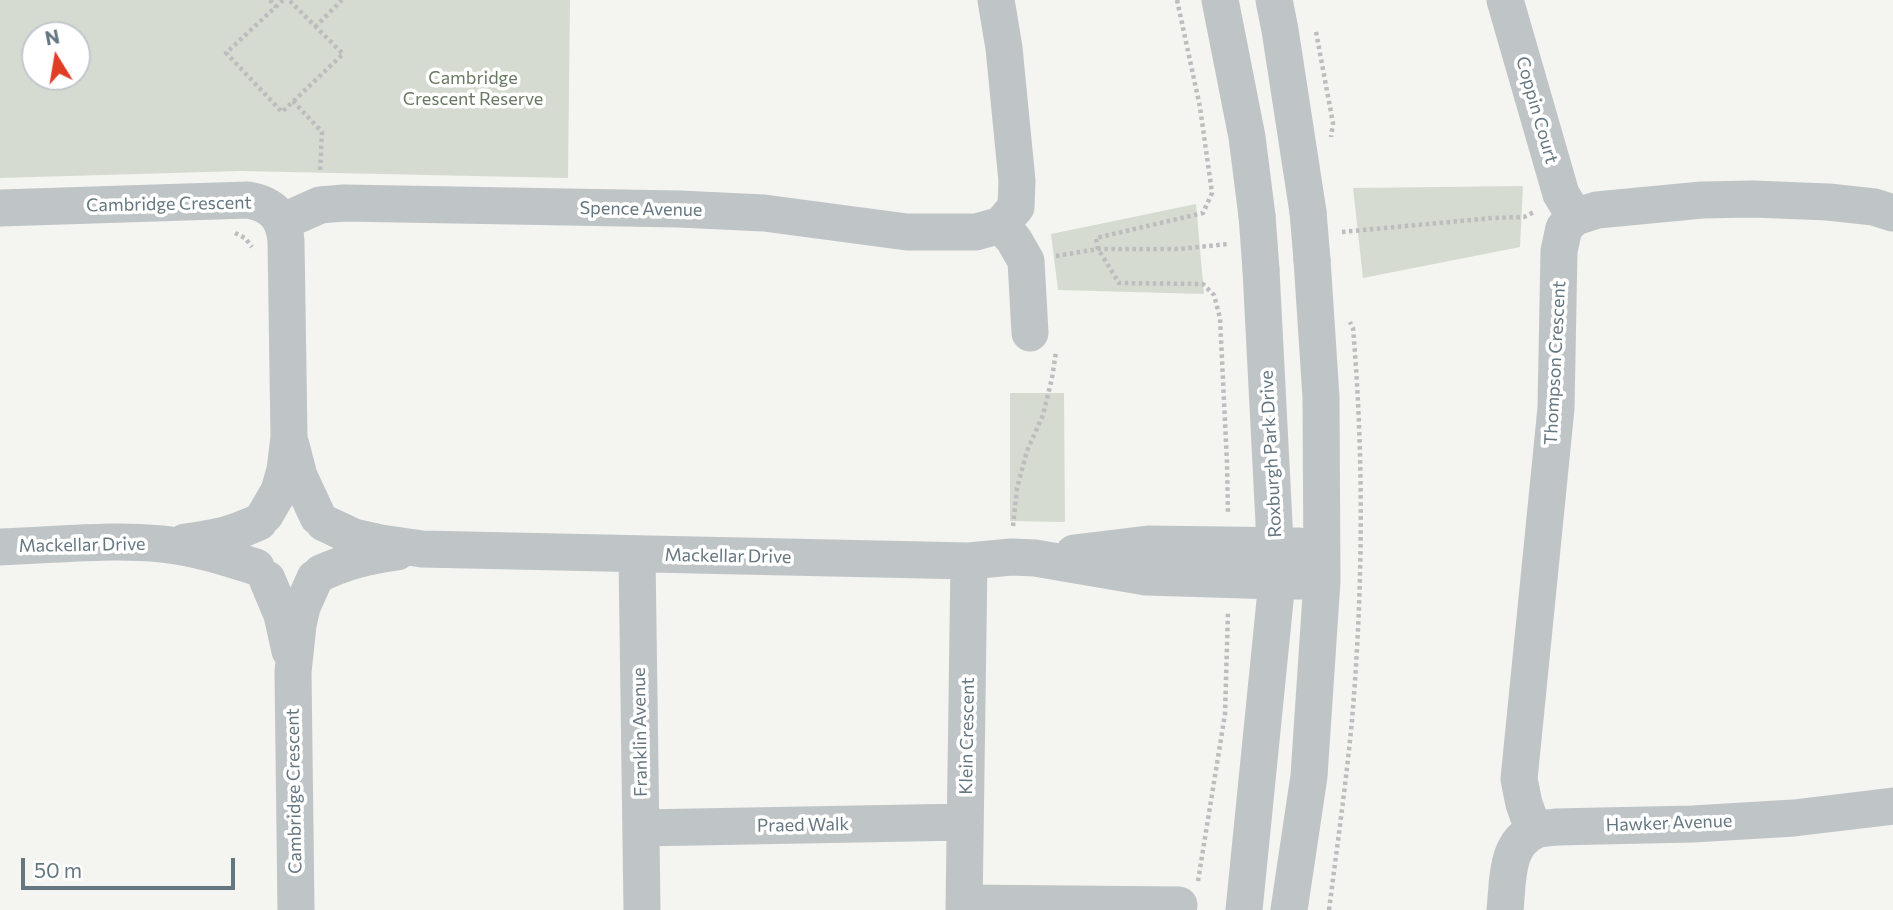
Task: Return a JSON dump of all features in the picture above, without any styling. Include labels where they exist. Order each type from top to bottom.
[{"type":"street","points":[[996,0],[1004,48],[1017,181],[1016,206],[1001,225],[1014,240],[1026,261],[1044,338]]},
{"type":"street","name":"Roxburgh Park Drive","points":[[1220,0],[1247,138],[1257,216],[1277,564],[1244,910]]},
{"type":"street","points":[[1274,0],[1308,212],[1321,397],[1322,564],[1309,776],[1289,910]]},
{"type":"street","name":"Coppin Court","points":[[1505,0],[1560,194],[1575,216]]},
{"type":"street","points":[[1575,216],[1597,210],[1702,200],[1753,199],[1828,202],[1874,207],[1893,213]]},
{"type":"street","name":"Cambridge Crescent","points":[[0,208],[248,200],[274,210],[282,222]]},
{"type":"street","name":"Spence Avenue","points":[[282,222],[320,205],[344,203],[764,213],[907,232],[976,232],[1001,225]]},
{"type":"street","name":"Thompson Crescent","points":[[1534,831],[1524,804],[1519,779],[1556,408],[1559,251],[1564,228],[1575,216]]},
{"type":"street","points":[[282,222],[286,255],[289,437],[279,491],[253,532],[251,555],[262,573],[279,585],[292,587],[304,584],[318,575],[328,561],[331,548],[329,535],[299,476],[289,437]]},
{"type":"street","points":[[262,519],[275,509],[298,507],[321,520]]},
{"type":"street","name":"Mackellar Drive","points":[[0,547],[100,543],[163,544],[219,538],[238,532],[262,519]]},
{"type":"street","name":"Mackellar Drive","points":[[321,520],[354,537],[422,549],[969,561],[1023,557],[1146,577],[1277,564],[1322,564]]},
{"type":"street","name":"Mackellar Drive","points":[[163,544],[218,555],[262,573]]},
{"type":"street","name":"Mackellar Drive","points":[[318,575],[358,558],[422,549]]},
{"type":"street","name":"Franklin Avenue","points":[[637,555],[642,910]]},
{"type":"street","name":"Klein Crescent","points":[[964,906],[969,561]]},
{"type":"street","name":"Cambridge Crescent","points":[[262,573],[282,615],[293,672]]},
{"type":"street","name":"Cambridge Crescent","points":[[296,910],[293,672],[302,607],[318,575]]},
{"type":"street","name":"Hawker Avenue","points":[[1534,831],[1556,827],[1693,824],[1794,818],[1893,806]]},
{"type":"street","name":"Praed Walk","points":[[641,828],[965,822]]},
{"type":"street","points":[[1505,910],[1510,861],[1518,843],[1534,831]]},
{"type":"street","points":[[964,906],[1179,905]]},
{"type":"path","points":[[270,0],[276,7]]},
{"type":"path","points":[[283,0],[226,53],[282,112],[343,54],[289,0]]},
{"type":"path","points":[[315,27],[342,0]]},
{"type":"path","points":[[1098,249],[1096,238],[1203,213],[1212,193],[1199,107],[1177,0]]},
{"type":"path","points":[[293,101],[322,132],[320,205]]},
{"type":"path","points":[[1023,557],[1017,488],[1027,451],[1043,415],[1052,378],[1044,338]]},
{"type":"green space","name":"Cambridge Crescent Reserve","points":[[0,0],[570,0],[568,178],[241,171],[0,178]]},
{"type":"green space","points":[[1523,186],[1520,247],[1363,278],[1353,188]]},
{"type":"green space","points":[[1196,204],[1204,294],[1058,290],[1051,234]]},
{"type":"green space","points":[[1010,393],[1064,393],[1065,522],[1010,521]]}]
